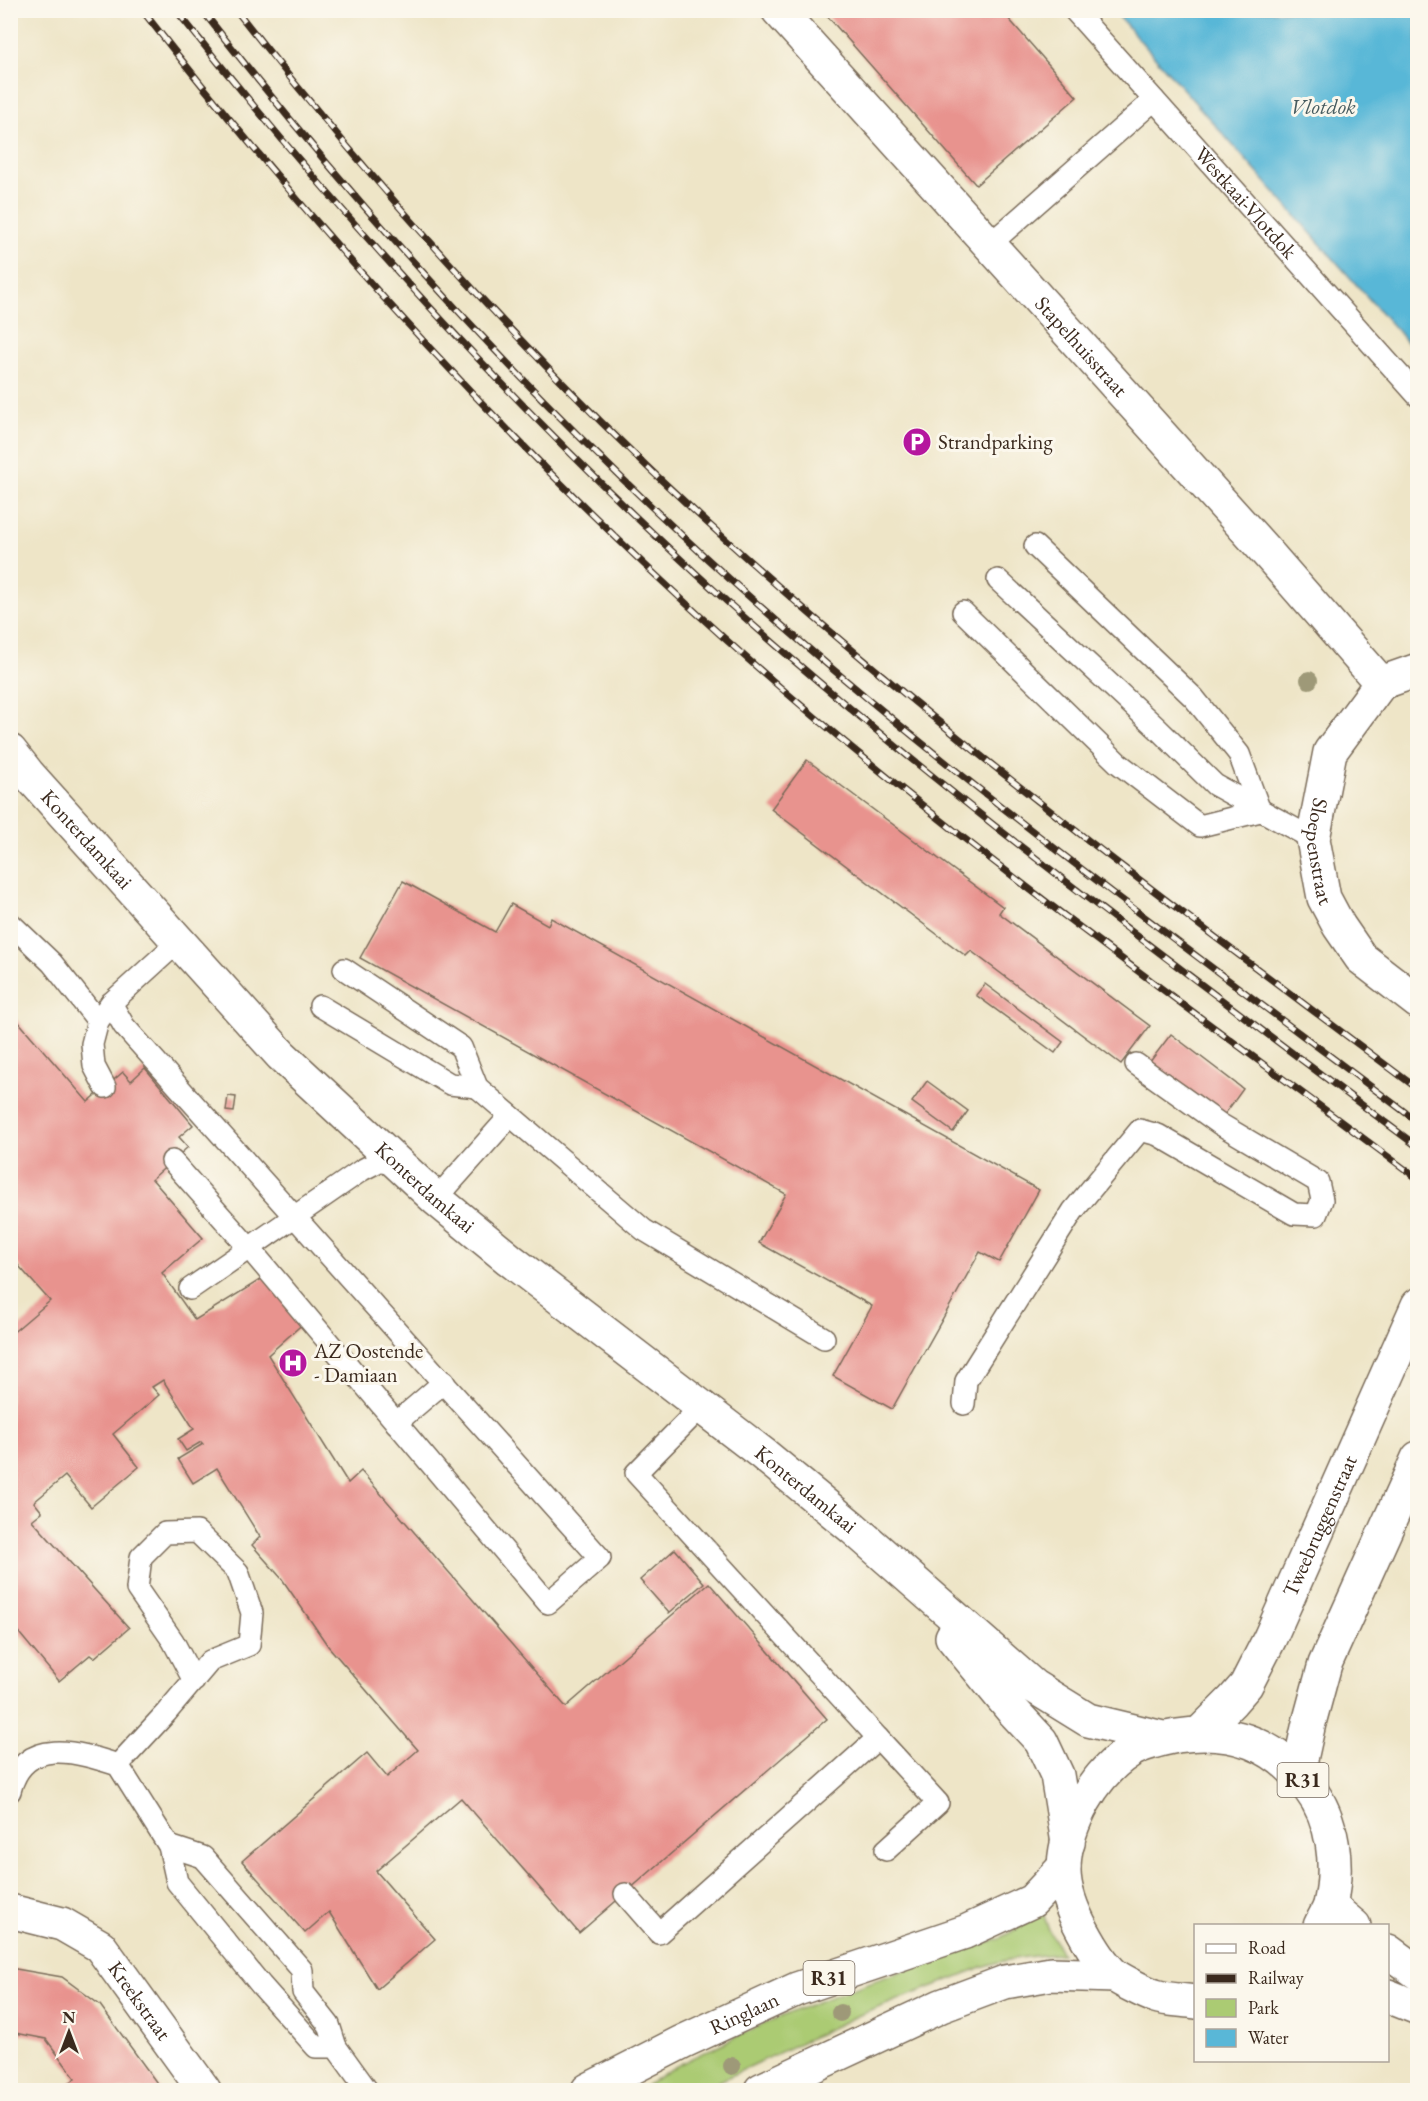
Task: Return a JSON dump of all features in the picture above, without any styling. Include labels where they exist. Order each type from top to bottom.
[{"type":"street","name":"Stapelhuisstraat","points":[[778,10],[1278,565],[1381,683]]},
{"type":"street","points":[[1381,683],[1418,670]]},
{"type":"street","name":"Sloepenstraat","points":[[1381,683],[1330,752],[1313,839],[1324,898],[1339,926],[1361,958],[1418,1002]]},
{"type":"street","name":"Konterdamkaai","points":[[16,770],[179,941],[281,1055],[436,1198],[509,1259],[817,1498],[1033,1686],[1088,1720],[1163,1738]]},
{"type":"street","name":"Tweebruggenstraat","points":[[1200,1733],[1246,1685],[1270,1638],[1418,1305]]},
{"type":"street","name":"R31","points":[[1298,1773],[1325,1664],[1418,1458]]},
{"type":"street","name":"Konterdamkaai","points":[[894,1566],[1013,1711],[1041,1741],[1057,1775],[1066,1855]]},
{"type":"street","name":"R31","points":[[1115,1976],[1090,1944],[1069,1905],[1066,1855],[1081,1806],[1101,1775],[1130,1750],[1163,1738],[1200,1733],[1238,1737],[1267,1749],[1298,1773],[1313,1792],[1325,1815],[1335,1858],[1335,1919]]},
{"type":"street","name":"Ringlaan","points":[[588,2091],[682,2042],[797,1989],[964,1932],[1032,1901],[1066,1855]]},
{"type":"street","name":"Kreekstraat","points":[[10,1911],[62,1924],[100,1946],[204,2091]]},
{"type":"street","points":[[1389,1952],[1418,1973]]},
{"type":"street","name":"R31","points":[[761,2091],[941,2006],[1005,1982],[1051,1974],[1115,1976],[1155,1996],[1194,2002]]},
{"type":"street","points":[[1389,1996],[1418,2008]]},
{"type":"lane","name":"Westkaai-Vlotdok","points":[[1074,10],[1418,396]]},
{"type":"lane","points":[[989,245],[1154,100]]},
{"type":"lane","points":[[1035,546],[1194,698],[1239,754],[1260,811]]},
{"type":"lane","points":[[998,580],[1215,785],[1313,839]]},
{"type":"lane","points":[[963,612],[1118,764],[1200,826],[1260,811]]},
{"type":"lane","points":[[10,923],[52,963],[98,1021]]},
{"type":"lane","points":[[105,1087],[94,1066],[92,1044],[98,1021],[111,1003],[179,941]]},
{"type":"lane","points":[[344,969],[461,1047],[477,1087],[644,1230],[824,1338]]},
{"type":"lane","points":[[111,1003],[124,1026],[600,1558],[548,1603],[250,1249],[172,1161]]},
{"type":"lane","points":[[320,1006],[450,1084],[477,1087]]},
{"type":"lane","points":[[964,1404],[966,1381],[1073,1211],[1140,1130],[1158,1135],[1294,1214],[1316,1215],[1322,1200],[1318,1182],[1220,1124],[1136,1064]]},
{"type":"lane","points":[[436,1198],[510,1116]]},
{"type":"lane","points":[[190,1289],[362,1170],[389,1156]]},
{"type":"lane","points":[[396,1423],[444,1382]]},
{"type":"lane","points":[[702,1407],[636,1473],[938,1803],[886,1850]]},
{"type":"lane","points":[[118,1765],[194,1681],[210,1661],[249,1645],[252,1613],[238,1572],[197,1532],[165,1533],[141,1557],[137,1589],[174,1641],[194,1681]]},
{"type":"lane","points":[[625,1894],[659,1933],[878,1738]]},
{"type":"lane","points":[[10,1791],[13,1782],[27,1761],[52,1751],[85,1754],[118,1765],[169,1846],[177,1882],[316,2047],[336,2047]]},
{"type":"lane","points":[[169,1846],[203,1857],[302,1970],[303,1992],[329,2025],[336,2047],[367,2091]]},
{"type":"lane","points":[[280,2006],[303,1992]]},
{"type":"green space","points":[[1042,1911],[1062,1954],[1002,1961],[982,1967],[852,2018],[701,2090],[641,2090],[678,2065],[753,2029],[858,1987],[1000,1938],[1027,1923]]},
{"type":"water","name":"Vlotdok","points":[[1114,11],[1417,11],[1417,353]]},
{"type":"building","points":[[822,10],[1001,10],[1077,97],[976,185]]},
{"type":"building","points":[[807,760],[1003,907],[999,913],[1150,1026],[1121,1064],[971,951],[966,956],[771,809]]},
{"type":"building","points":[[403,881],[495,932],[511,904],[548,925],[551,918],[1039,1190],[999,1262],[980,1252],[892,1409],[833,1376],[872,1306],[759,1243],[786,1194],[360,958]]},
{"type":"building","points":[[985,984],[1063,1042],[1055,1053],[976,995]]},
{"type":"building","points":[[10,1012],[88,1102],[123,1072],[131,1081],[145,1068],[193,1125],[179,1137],[188,1147],[152,1179],[203,1238],[162,1273],[195,1320],[268,1275],[307,1320],[268,1355],[348,1483],[361,1471],[566,1707],[709,1583],[827,1719],[579,1933],[461,1798],[376,1871],[435,1939],[377,1989],[329,1912],[305,1933],[242,1861],[367,1753],[387,1777],[418,1750],[328,1646],[282,1579],[252,1545],[260,1537],[217,1468],[193,1483],[178,1459],[203,1444],[201,1442],[186,1451],[178,1439],[194,1429],[163,1380],[152,1387],[159,1395],[113,1434],[139,1467],[91,1507],[65,1476],[34,1502],[42,1512],[32,1520],[129,1628],[94,1658],[90,1655],[59,1681],[10,1622],[10,1335],[50,1301],[10,1256]]},
{"type":"building","points":[[1171,1034],[1243,1089],[1222,1118],[1149,1063]]},
{"type":"building","points":[[927,1081],[968,1111],[953,1132],[912,1102]]},
{"type":"building","points":[[228,1096],[236,1097],[234,1112],[226,1111]]},
{"type":"building","points":[[675,1549],[704,1583],[669,1613],[640,1580]]},
{"type":"building","points":[[10,1968],[62,1977],[100,2005],[162,2090],[75,2090],[70,2083],[75,2078],[46,2039],[10,2032]]},
{"type":"railway","points":[[142,10],[277,176],[419,336],[568,490],[723,637],[891,780],[977,848],[1152,982],[1418,1179]]},
{"type":"railway","points":[[176,10],[309,171],[447,326],[592,475],[667,547],[744,617],[907,756],[1075,889],[1418,1147]]},
{"type":"railway","points":[[202,10],[271,96],[414,263],[566,423],[725,575],[882,710],[1032,831],[1418,1122]]},
{"type":"railway","points":[[236,10],[350,149],[468,284],[593,414],[723,537],[806,611],[977,752],[1152,889],[1418,1089]]},
{"type":"place","name":"Strandparking","points":[[917,442]]},
{"type":"place","name":"AZ Oostende - Damiaan","points":[[293,1363]]}]
